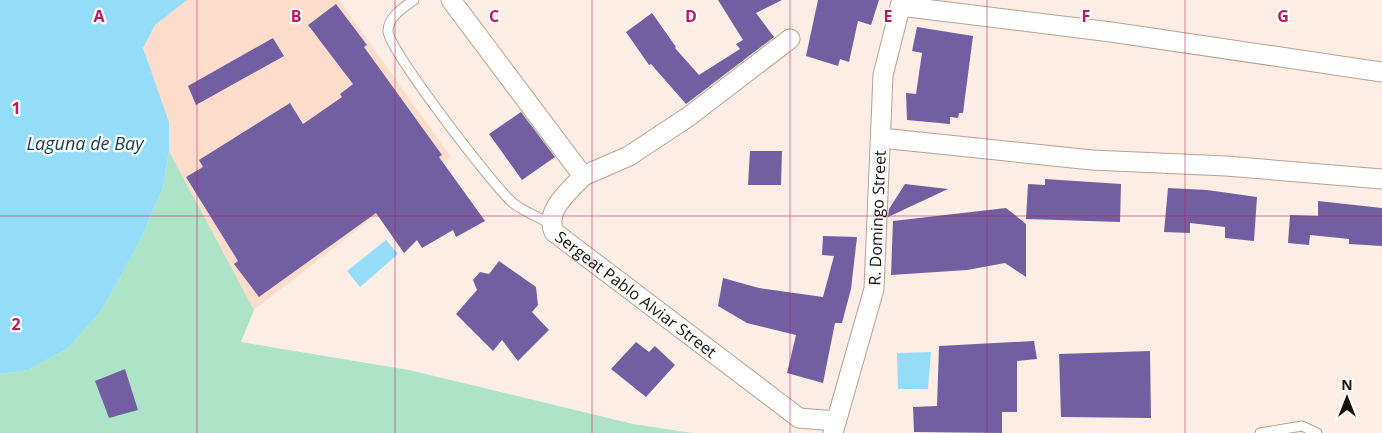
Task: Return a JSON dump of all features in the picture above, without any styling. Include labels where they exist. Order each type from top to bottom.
[{"type":"street","points":[[451,0],[583,176],[629,156],[688,117],[790,39]]},
{"type":"street","points":[[901,3],[1382,72]]},
{"type":"street","name":"R. Domingo Street","points":[[834,427],[874,289],[883,75],[901,3]]},
{"type":"street","points":[[881,138],[1092,160],[1226,166],[1382,179]]},
{"type":"street","name":"Sergeat Pablo Alviar Street","points":[[583,176],[552,212],[550,223],[554,232],[799,418],[834,427]]},
{"type":"lane","points":[[414,0],[396,14],[388,31],[400,58],[457,136],[513,203],[550,223]]},
{"type":"lane","points":[[1260,433],[1302,426],[1317,433]]},
{"type":"shaded area","points":[[187,0],[339,0],[451,157],[254,310],[169,151],[169,122],[143,48],[155,25]]},
{"type":"green space","points":[[169,151],[254,310],[241,342],[409,370],[633,424],[692,433],[0,433],[0,374],[28,370],[67,349],[101,311],[139,243],[163,187]]},
{"type":"water","name":"Laguna de Bay","points":[[0,0],[187,0],[155,25],[143,48],[169,122],[169,151],[163,187],[139,243],[101,311],[67,349],[28,370],[0,374]]},
{"type":"water","points":[[386,240],[398,254],[360,287],[347,271]]},
{"type":"water","points":[[931,352],[928,389],[898,389],[897,353]]},
{"type":"building","points":[[718,0],[782,0],[756,13],[774,37],[686,104],[651,64],[649,65],[626,32],[652,13],[675,48],[699,75],[740,49],[736,44],[743,40]]},
{"type":"building","points":[[818,0],[879,0],[871,25],[858,21],[849,62],[840,59],[838,66],[806,56]]},
{"type":"building","points":[[336,4],[367,45],[364,47],[442,155],[439,157],[485,221],[456,237],[453,230],[422,248],[417,240],[404,253],[376,213],[259,297],[234,264],[238,261],[186,177],[203,167],[199,160],[290,103],[303,124],[342,97],[340,94],[353,84],[308,25]]},
{"type":"building","points":[[917,27],[973,36],[963,113],[959,113],[958,118],[950,117],[950,124],[907,120],[906,93],[916,94],[922,53],[912,51]]},
{"type":"building","points":[[273,38],[284,56],[196,105],[188,86]]},
{"type":"building","points":[[521,112],[555,157],[522,180],[489,134]]},
{"type":"building","points":[[750,151],[782,151],[781,185],[748,185]]},
{"type":"building","points":[[1045,179],[1121,184],[1120,222],[1026,219],[1028,184],[1045,185]]},
{"type":"building","points":[[905,184],[948,189],[888,217],[889,209]]},
{"type":"building","points":[[1168,188],[1207,190],[1257,197],[1254,241],[1225,238],[1225,227],[1190,223],[1190,233],[1164,232]]},
{"type":"building","points":[[1318,201],[1382,208],[1382,246],[1349,244],[1349,239],[1310,235],[1309,245],[1288,243],[1290,215],[1318,216]]},
{"type":"building","points":[[1006,208],[1026,224],[1026,277],[1005,263],[967,270],[891,275],[893,221]]},
{"type":"building","points":[[823,236],[857,237],[851,289],[842,323],[835,323],[823,383],[787,373],[796,335],[747,323],[718,306],[723,278],[759,288],[823,297],[834,256],[822,255]]},
{"type":"building","points":[[499,261],[536,287],[538,305],[532,312],[549,330],[518,361],[502,340],[493,351],[456,314],[477,290],[473,280],[480,272],[489,274]]},
{"type":"building","points":[[1034,341],[1037,359],[1017,361],[1017,412],[1002,412],[1002,433],[914,432],[913,407],[937,406],[939,346]]},
{"type":"building","points":[[636,342],[649,352],[655,346],[675,365],[646,397],[611,369]]},
{"type":"building","points":[[1150,351],[1151,418],[1061,417],[1059,354]]},
{"type":"building","points":[[125,369],[138,410],[109,418],[95,381]]}]
